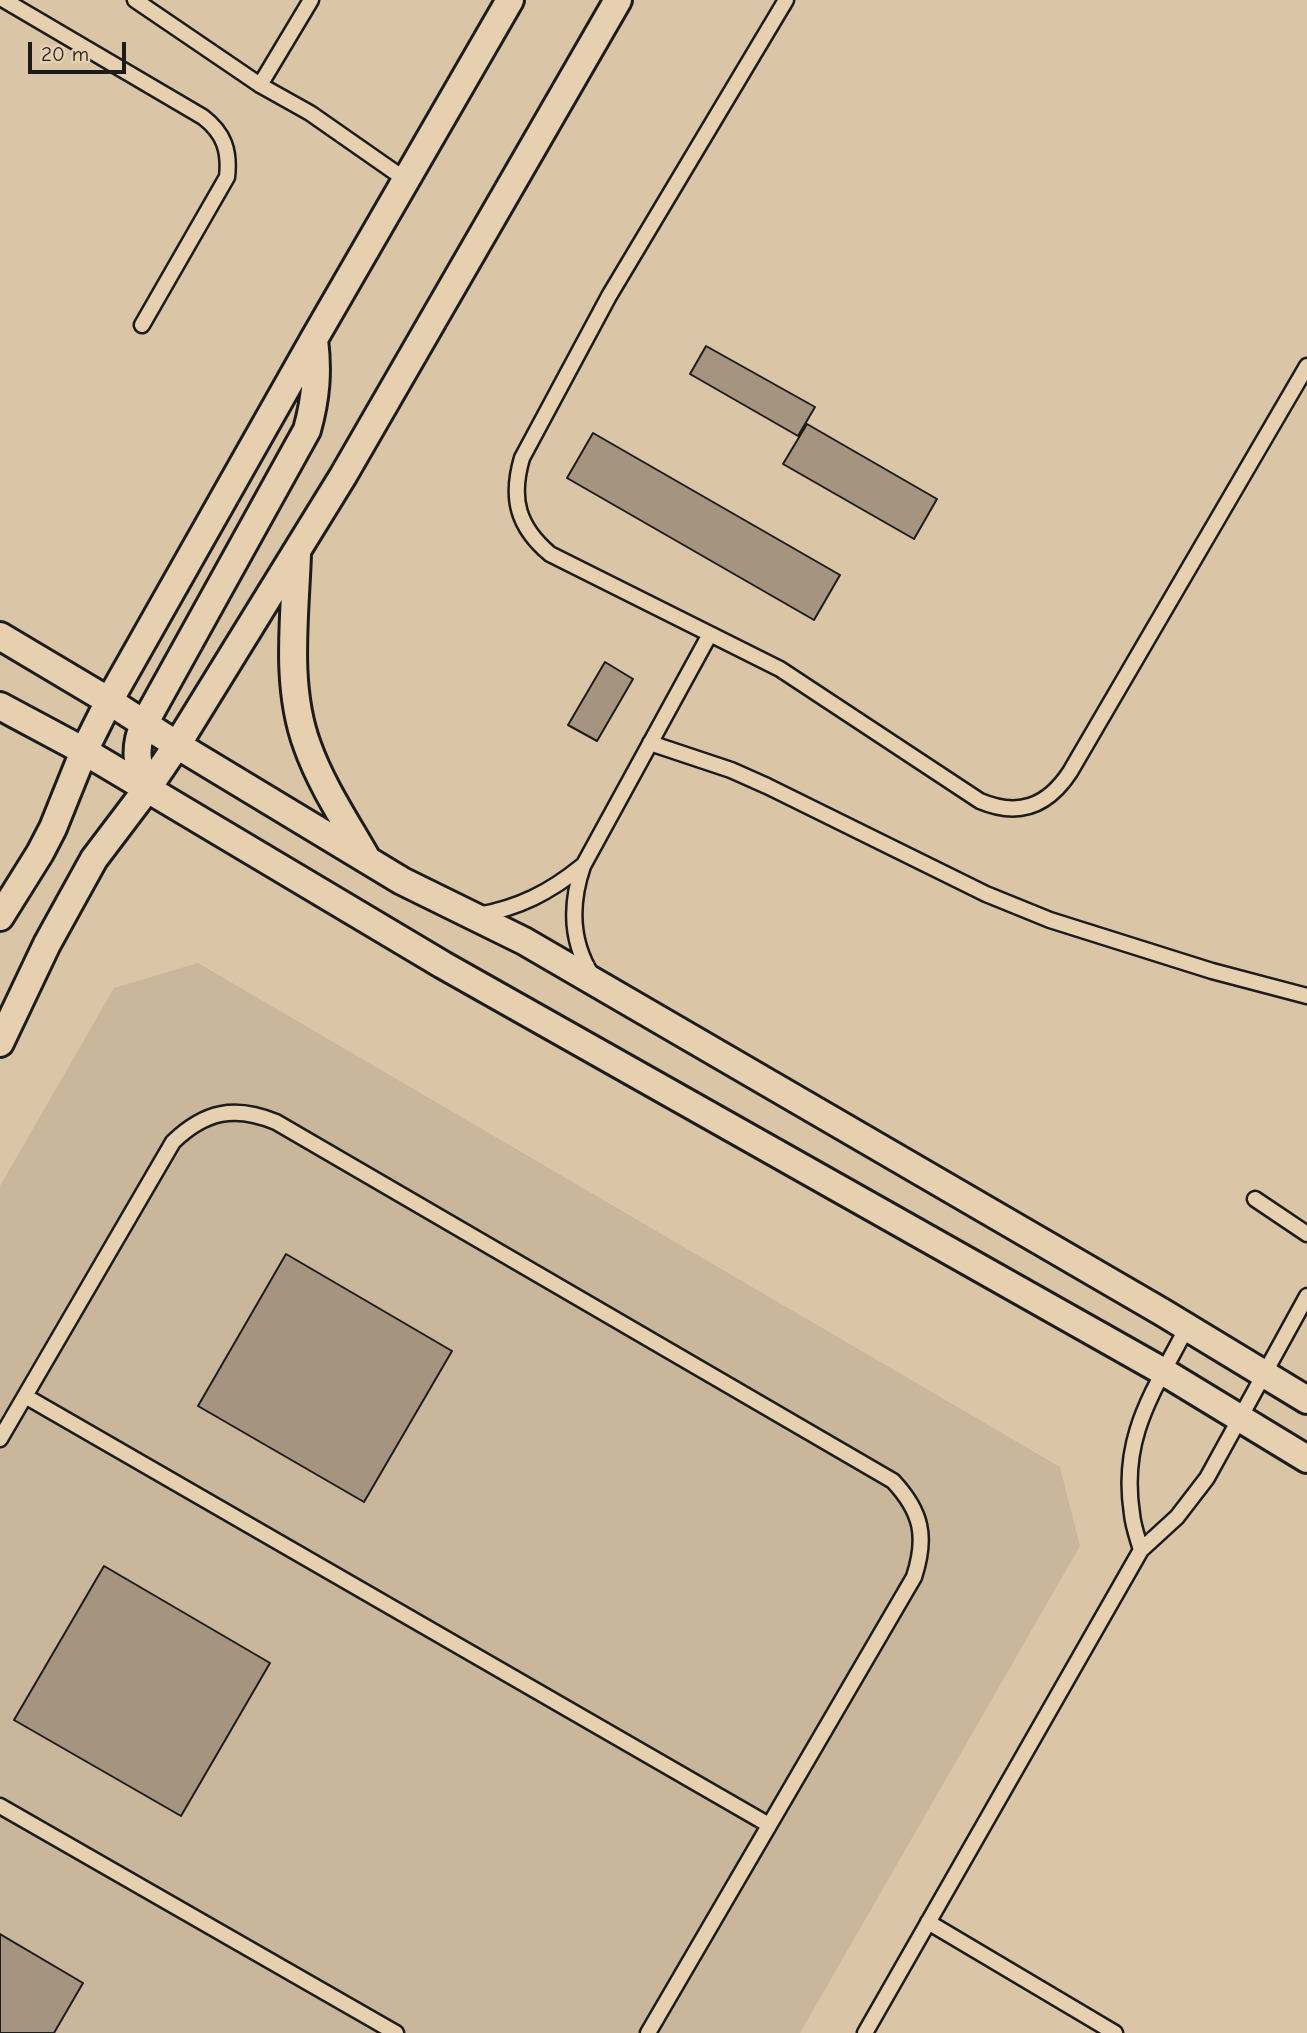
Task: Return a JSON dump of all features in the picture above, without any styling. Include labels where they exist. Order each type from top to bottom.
[{"type":"street","points":[[0,917],[53,828],[84,751],[109,701],[510,0]]},
{"type":"street","points":[[0,1042],[47,944],[94,859],[177,745],[343,476],[618,0]]},
{"type":"street","points":[[147,789],[137,764],[136,750],[144,723],[307,430],[317,385],[314,339]]},
{"type":"street","points":[[297,550],[294,680],[300,723],[315,766],[367,861]]},
{"type":"street","points":[[0,636],[367,861],[429,895],[524,941],[1307,1400]]},
{"type":"street","points":[[0,706],[84,751],[443,965],[1164,1371],[1307,1459]]},
{"type":"lane","points":[[135,0],[260,85],[310,113],[406,180]]},
{"type":"lane","points":[[260,85],[312,0]]},
{"type":"lane","points":[[786,0],[609,296],[522,458],[517,476],[519,511],[536,543],[550,554],[780,669],[980,801],[1009,809],[1038,803],[1056,790],[1070,772],[1307,366]]},
{"type":"lane","points":[[4,5],[203,117],[215,126],[228,150],[227,177],[142,325]]},
{"type":"lane","points":[[598,984],[578,947],[573,906],[576,885],[583,866],[710,634]]},
{"type":"lane","points":[[650,743],[767,786],[1017,908],[1212,971],[1307,996]]},
{"type":"lane","points":[[476,916],[511,908],[544,894],[583,866]]},
{"type":"lane","points":[[0,1439],[173,1142],[203,1119],[221,1113],[240,1112],[259,1115],[276,1122],[893,1481],[914,1508],[920,1525],[920,1551],[914,1577],[648,2033]]},
{"type":"lane","points":[[1255,1199],[1307,1234]]},
{"type":"lane","points":[[865,2033],[1142,1550],[1177,1517],[1200,1488],[1307,1296]]},
{"type":"lane","points":[[1142,1550],[1132,1516],[1129,1481],[1132,1445],[1143,1411],[1186,1327]]},
{"type":"lane","points":[[25,1396],[769,1825]]},
{"type":"lane","points":[[0,1806],[397,2033]]},
{"type":"lane","points":[[928,1922],[1115,2033]]},
{"type":"shaded area","points":[[198,963],[1060,1467],[1080,1546],[800,2033],[0,2033],[0,1186],[114,988]]},
{"type":"building","points":[[706,346],[815,407],[798,436],[690,374]]},
{"type":"building","points":[[807,424],[937,499],[914,539],[783,464]]},
{"type":"building","points":[[593,433],[840,575],[814,620],[567,478]]},
{"type":"building","points":[[605,662],[633,679],[597,741],[568,725]]},
{"type":"building","points":[[286,1254],[452,1351],[364,1502],[198,1406]]},
{"type":"building","points":[[104,1566],[270,1663],[181,1816],[14,1720]]},
{"type":"building","points":[[0,1934],[83,1983],[54,2033],[0,2033]]}]
